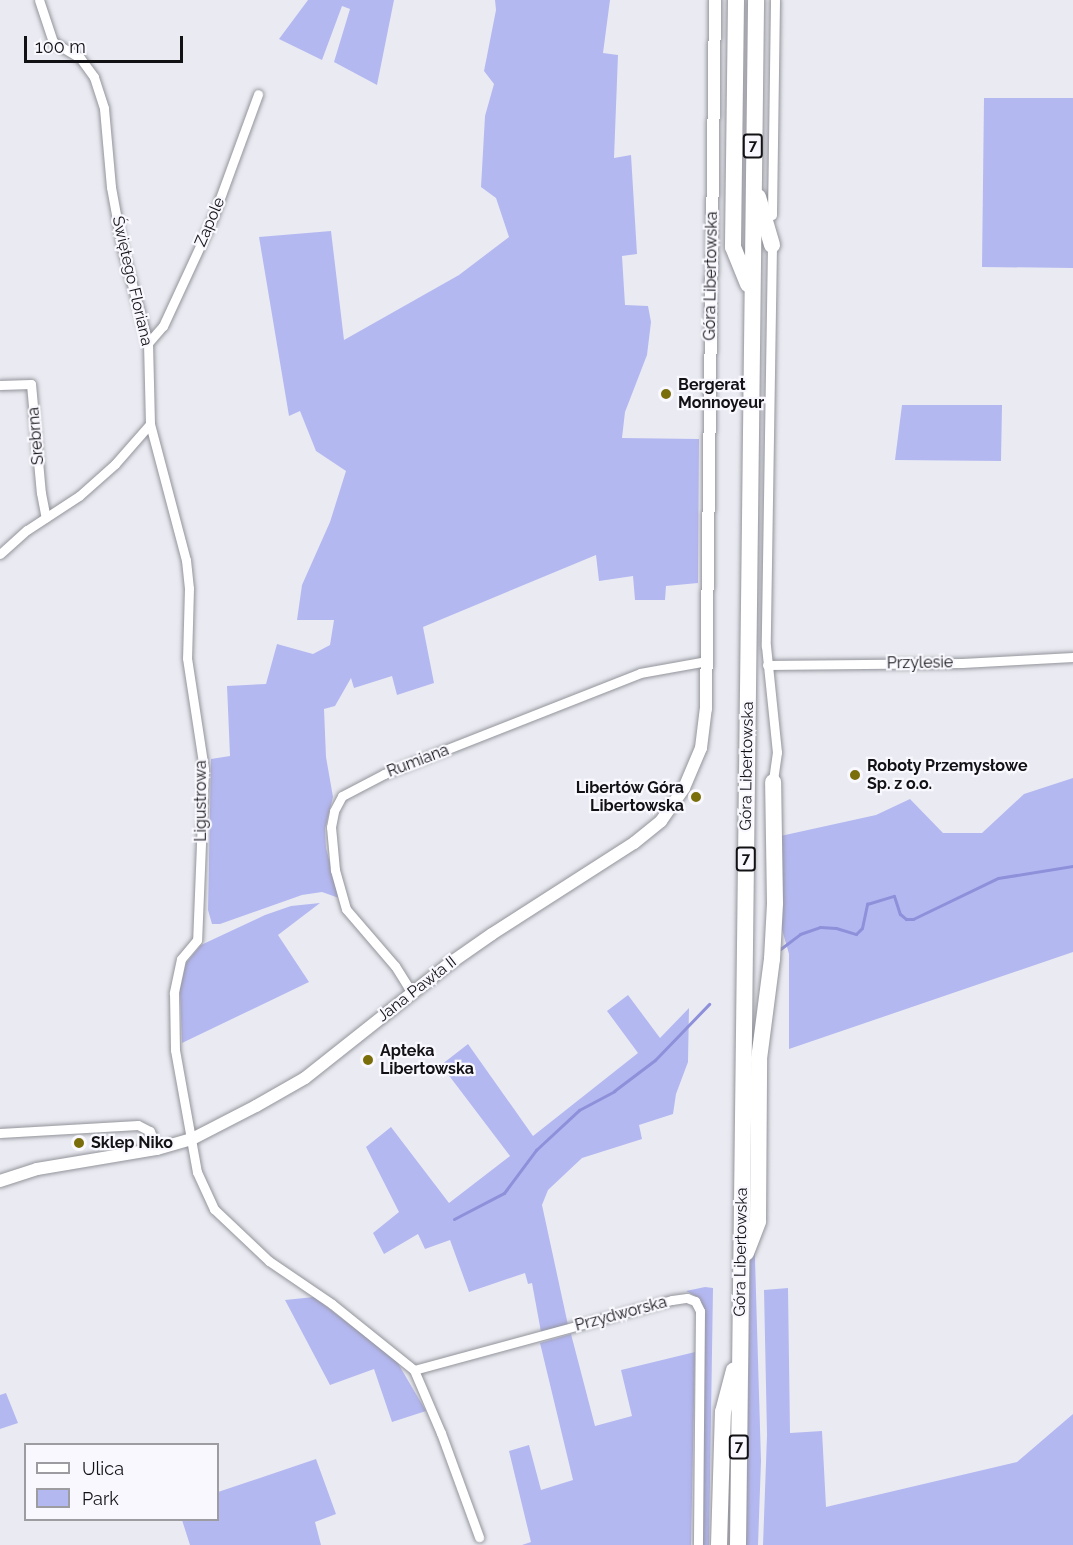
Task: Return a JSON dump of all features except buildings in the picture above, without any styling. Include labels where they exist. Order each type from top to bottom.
[{"type":"highway","name":"Góra Libertowska","points":[[736,0],[733,247],[752,292]]},
{"type":"highway","name":"Góra Libertowska","points":[[738,1545],[756,0]]},
{"type":"highway","points":[[753,182],[772,245]]},
{"type":"highway","name":"7","points":[[741,1265],[758,1221],[759,1059],[772,959],[775,903],[772,782]]},
{"type":"highway","name":"Góra Libertowska","points":[[720,1545],[723,1412],[740,1348]]},
{"type":"street","name":"Świętego Floriana","points":[[39,0],[53,42],[80,58],[94,77],[102,99],[111,187],[122,247],[148,343],[150,424]]},
{"type":"street","name":"Góra Libertowska","points":[[707,661],[715,0]]},
{"type":"street","points":[[772,215],[775,0]]},
{"type":"street","name":"Zapole","points":[[148,343],[163,326],[212,220],[258,94]]},
{"type":"street","name":"Góra Libertowska","points":[[772,245],[767,665],[777,752],[772,782]]},
{"type":"street","name":"Srebrna","points":[[0,385],[31,384],[41,493],[46,518]]},
{"type":"street","points":[[0,554],[27,530],[79,496],[115,464],[150,424]]},
{"type":"street","name":"Ligustrowa","points":[[150,424],[186,560],[189,588],[187,658],[204,769],[197,940],[181,959],[174,993],[175,1050],[192,1139]]},
{"type":"street","name":"Przylesie","points":[[767,665],[962,663],[1073,657]]},
{"type":"street","name":"Jana Pawła II","points":[[0,1181],[37,1169],[157,1149],[192,1139],[304,1078],[412,993],[492,934],[634,843],[661,821],[687,782],[701,748],[706,717],[707,661]]},
{"type":"street","name":"Rumiana","points":[[412,993],[395,966],[346,909],[335,870],[331,827],[334,810],[342,796],[384,774],[640,673],[707,661]]},
{"type":"street","points":[[0,1133],[138,1125],[150,1131],[157,1149]]},
{"type":"street","points":[[192,1139],[197,1172],[214,1209],[269,1261],[332,1304],[414,1370],[441,1433],[479,1537]]},
{"type":"street","name":"Przydworska","points":[[414,1370],[672,1300],[687,1298],[695,1301],[700,1311],[698,1545]]},
{"type":"green space","points":[[308,0],[394,0],[377,85],[334,62],[350,9],[342,6],[322,60],[279,39]]},
{"type":"green space","points":[[495,0],[610,0],[603,53],[618,55],[614,158],[631,155],[637,254],[622,256],[625,305],[648,306],[651,322],[647,355],[625,412],[622,438],[699,439],[698,583],[666,586],[665,600],[635,600],[633,576],[599,581],[596,555],[423,627],[434,683],[397,695],[392,676],[354,688],[351,678],[335,706],[324,709],[326,757],[333,797],[325,829],[326,848],[339,898],[322,892],[302,895],[220,924],[212,924],[208,910],[211,759],[230,756],[227,686],[266,684],[277,644],[313,654],[330,645],[334,620],[297,620],[302,585],[330,522],[346,471],[316,451],[300,411],[289,416],[259,237],[331,231],[344,340],[459,275],[509,237],[496,198],[481,187],[485,116],[494,84],[484,71],[496,10]]},
{"type":"green space","points":[[984,98],[1073,98],[1073,268],[982,267]]},
{"type":"green space","points":[[902,405],[1002,405],[1001,461],[895,460]]},
{"type":"green space","points":[[1073,778],[1073,952],[789,1049],[789,954],[779,919],[776,837],[876,815],[910,799],[943,833],[982,833],[1024,794]]},
{"type":"green space","points":[[320,903],[278,935],[309,982],[182,1043],[180,989],[186,963],[201,945],[265,915],[291,906]]},
{"type":"green space","points":[[628,995],[660,1038],[689,1008],[688,1062],[676,1094],[673,1114],[639,1125],[642,1139],[582,1158],[548,1190],[542,1205],[568,1325],[541,1332],[532,1283],[528,1284],[525,1273],[469,1292],[450,1240],[425,1249],[418,1234],[384,1254],[373,1233],[399,1212],[366,1147],[391,1127],[449,1203],[510,1156],[441,1065],[468,1044],[533,1136],[638,1053],[607,1011]]},
{"type":"green space","points":[[751,1202],[756,1202],[755,1259],[761,1461],[758,1545],[746,1545]]},
{"type":"green space","points":[[705,1287],[713,1288],[709,1545],[701,1545],[701,1391],[704,1308],[699,1298],[686,1291]]},
{"type":"green space","points":[[788,1288],[790,1433],[822,1431],[826,1507],[1017,1462],[1073,1414],[1073,1545],[763,1545],[767,1435],[764,1290]]},
{"type":"green space","points":[[314,1297],[396,1360],[426,1411],[392,1422],[374,1369],[330,1385],[285,1300]]},
{"type":"green space","points":[[571,1334],[595,1426],[632,1416],[621,1370],[695,1352],[691,1545],[522,1545],[531,1542],[509,1451],[529,1445],[541,1490],[573,1480],[540,1343]]},
{"type":"green space","points":[[6,1393],[18,1423],[0,1429],[0,1395]]},
{"type":"green space","points":[[316,1459],[336,1514],[315,1522],[321,1545],[190,1545],[182,1521],[219,1521],[219,1492]]},
{"type":"waterway","points":[[779,950],[800,934],[820,927],[836,928],[856,934],[862,928],[867,904],[894,896],[900,914],[906,919],[913,919],[998,878],[1073,866]]},
{"type":"waterway","points":[[454,1219],[504,1193],[536,1150],[579,1110],[614,1091],[655,1060],[709,1004]]},
{"type":"place","name":"Bergerat Monnoyeur","points":[[666,394]]},
{"type":"place","name":"Roboty Przemysłowe Sp. z o.o.","points":[[855,775]]},
{"type":"place","name":"Libertów Góra Libertowska","points":[[696,797]]},
{"type":"place","name":"Apteka Libertowska","points":[[368,1060]]},
{"type":"place","name":"Sklep Niko","points":[[79,1143]]}]
